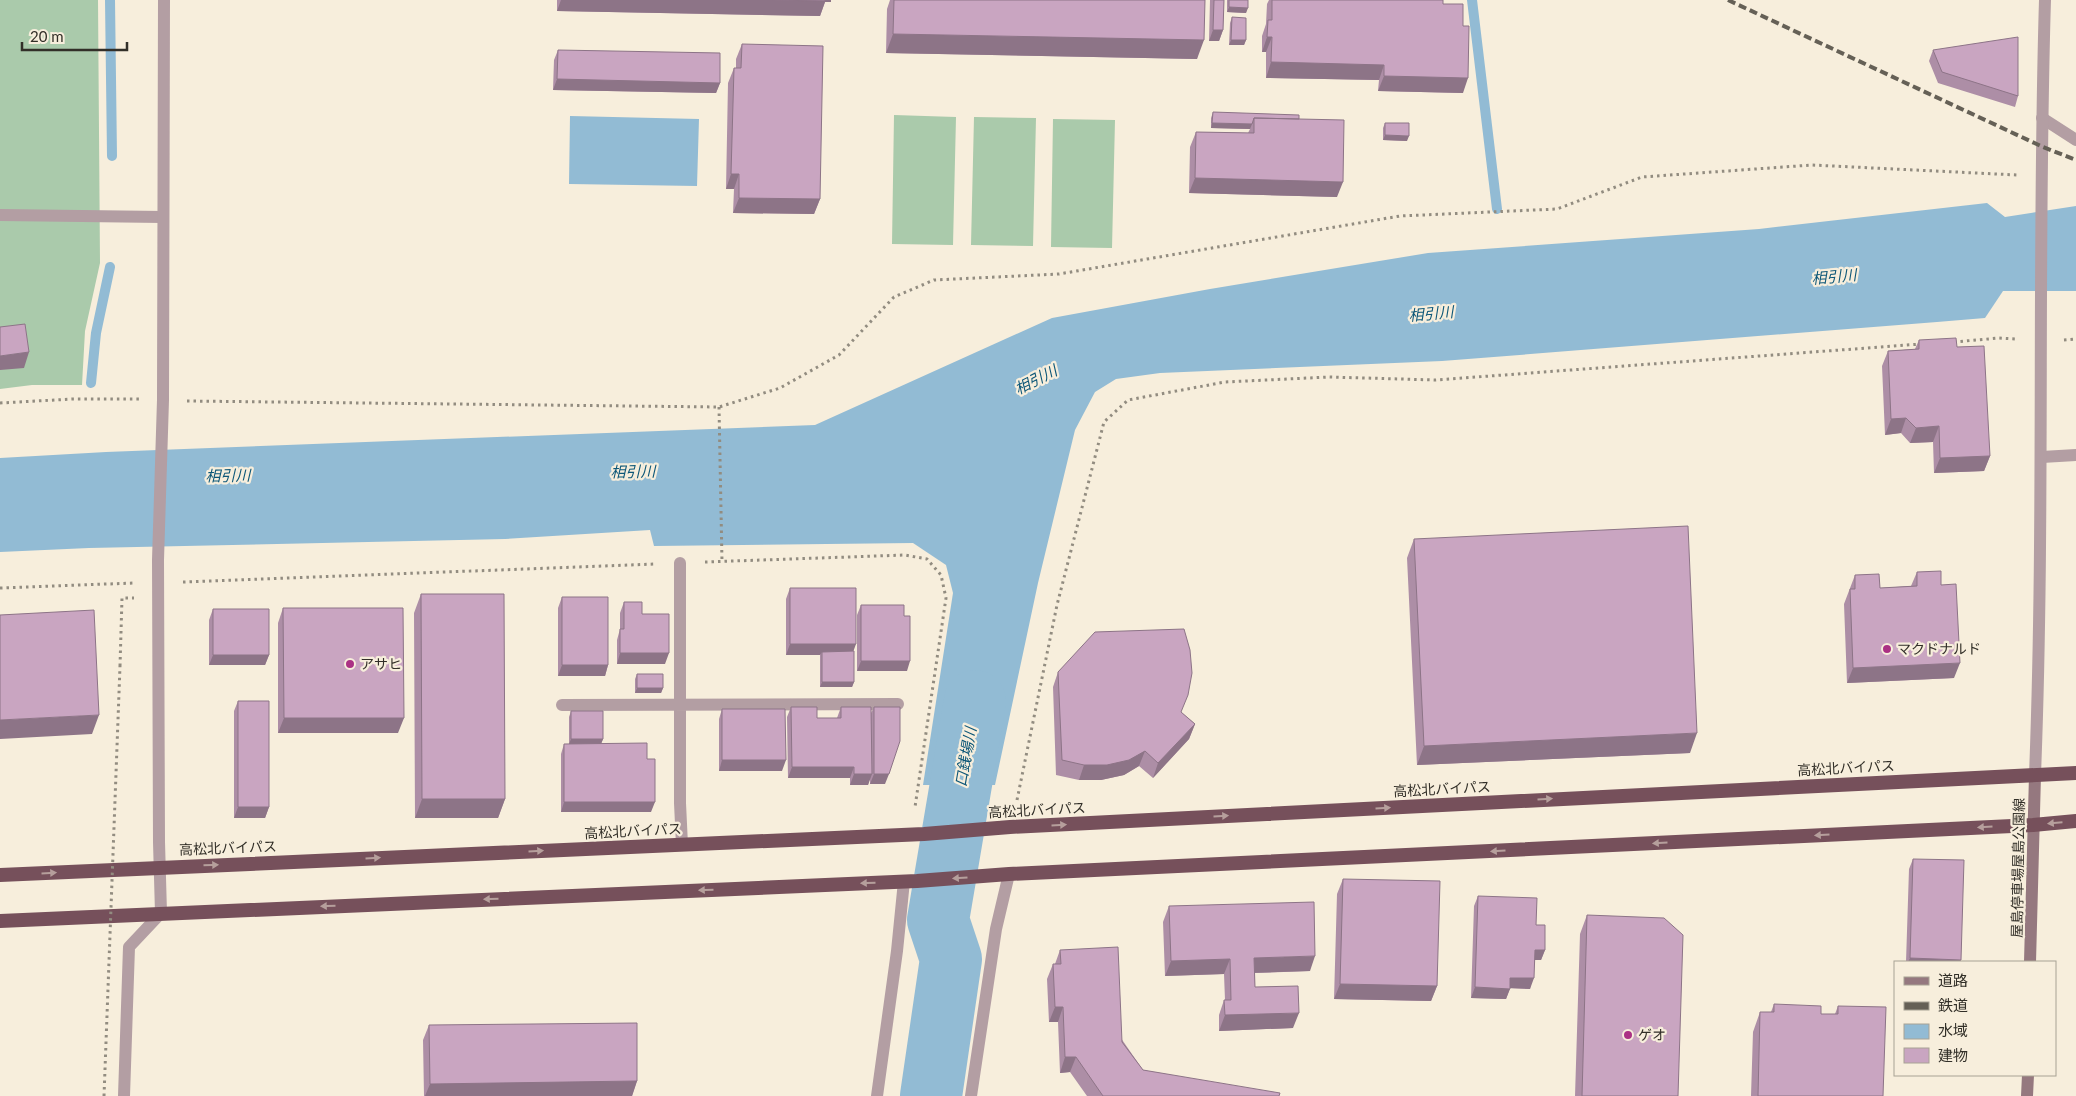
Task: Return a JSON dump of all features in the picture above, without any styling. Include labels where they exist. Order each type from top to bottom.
[{"type":"highway","name":"高松北バイパス","points":[[0,875],[924,834],[1010,827],[2076,773]]},
{"type":"highway","points":[[0,921],[910,881],[2033,825],[2076,821]]},
{"type":"main road","name":"屋島停車場屋島公園線","points":[[2030,961],[2035,775]]},
{"type":"main road","points":[[2027,1096],[2028,1076]]},
{"type":"street","points":[[124,1096],[129,947],[161,914],[158,560],[163,405],[164,0]]},
{"type":"street","points":[[2035,775],[2042,457],[2040,304],[2043,175],[2042,118],[2046,0]]},
{"type":"street","points":[[2042,118],[2076,140]]},
{"type":"street","points":[[0,215],[163,217]]},
{"type":"street","points":[[2042,457],[2076,455]]},
{"type":"street","points":[[680,563],[682,845]]},
{"type":"street","points":[[562,705],[898,704]]},
{"type":"street","points":[[971,1096],[1006,875]]},
{"type":"street","points":[[877,1096],[897,951],[910,881]]},
{"type":"path","points":[[0,404],[74,399],[163,405],[233,403],[719,407],[780,388],[839,355],[894,296],[934,280],[1059,274],[1400,216],[1557,209],[1642,177],[1812,165],[2043,175]]},
{"type":"path","points":[[1950,342],[1999,338],[2041,341],[2076,339]]},
{"type":"path","points":[[1017,800],[1057,605],[1104,422],[1128,400],[1226,382],[1329,377],[1436,380],[1930,344]]},
{"type":"path","points":[[719,407],[722,562]]},
{"type":"path","points":[[104,1096],[122,598],[158,597]]},
{"type":"green space","points":[[0,0],[98,0],[100,263],[85,331],[82,385],[32,385],[0,389]]},
{"type":"green space","points":[[894,115],[956,117],[953,245],[892,244]]},
{"type":"green space","points":[[974,117],[1036,118],[1033,246],[971,245]]},
{"type":"green space","points":[[1053,119],[1115,120],[1112,248],[1051,247]]},
{"type":"water","points":[[570,116],[699,119],[697,186],[569,184]]},
{"type":"water","name":"相引川","points":[[1987,203],[2005,217],[2076,206],[2076,291],[2003,291],[1985,318],[1442,361],[1160,373],[1116,379],[1095,392],[1075,430],[1038,583],[995,785],[923,785],[953,593],[946,565],[913,543],[654,546],[650,530],[505,539],[89,548],[0,552],[0,458],[106,452],[815,425],[1052,318],[1210,289],[1428,253],[1759,229]]},
{"type":"building","points":[[771,0],[825,0],[825,1]]},
{"type":"building","points":[[894,0],[1205,0],[1204,40],[893,34]]},
{"type":"building","points":[[1214,0],[1224,0],[1223,30],[1213,30]]},
{"type":"building","points":[[1229,0],[1248,0],[1248,8],[1229,7]]},
{"type":"building","points":[[1272,0],[1443,0],[1443,4],[1463,4],[1463,26],[1469,26],[1468,78],[1384,76],[1384,65],[1271,62],[1272,37],[1267,37],[1268,20],[1272,20]]},
{"type":"building","points":[[1232,17],[1246,18],[1246,40],[1231,40]]},
{"type":"building","points":[[2018,37],[2018,96],[1942,72],[1933,50]]},
{"type":"building","points":[[742,44],[823,46],[820,199],[739,198],[739,174],[731,174],[734,68],[741,68]]},
{"type":"building","points":[[558,50],[720,53],[720,83],[557,79]]},
{"type":"building","points":[[1213,112],[1299,115],[1299,119],[1254,118],[1252,124],[1212,123]]},
{"type":"building","points":[[1254,118],[1344,120],[1343,182],[1195,178],[1196,132],[1254,133]]},
{"type":"building","points":[[1385,123],[1409,123],[1409,136],[1385,135]]},
{"type":"building","points":[[25,324],[29,352],[0,356],[0,327]]},
{"type":"building","points":[[1956,338],[1957,347],[1984,346],[1990,456],[1940,458],[1939,426],[1916,428],[1906,418],[1891,419],[1888,351],[1919,349],[1919,340]]},
{"type":"building","points":[[1688,526],[1697,733],[1424,746],[1414,539]]},
{"type":"building","points":[[1941,571],[1941,585],[1956,584],[1960,663],[1853,668],[1850,589],[1855,589],[1855,575],[1879,574],[1880,588],[1917,586],[1917,572]]},
{"type":"building","points":[[790,588],[856,588],[856,644],[790,644]]},
{"type":"building","points":[[421,594],[504,594],[505,799],[422,799]]},
{"type":"building","points":[[562,597],[608,597],[608,665],[562,665]]},
{"type":"building","points":[[624,602],[642,602],[642,614],[669,614],[669,653],[620,653],[620,629],[624,629]]},
{"type":"building","points":[[861,605],[904,605],[904,616],[910,616],[910,661],[861,661]]},
{"type":"building","points":[[283,608],[403,608],[404,718],[284,718]]},
{"type":"building","points":[[213,609],[269,609],[269,655],[213,655]]},
{"type":"building","points":[[94,610],[99,715],[0,720],[0,615]]},
{"type":"building","points":[[1184,629],[1190,650],[1192,673],[1188,695],[1181,712],[1195,724],[1158,763],[1145,751],[1129,760],[1107,765],[1084,765],[1062,760],[1058,672],[1095,632]]},
{"type":"building","points":[[854,651],[854,682],[822,682],[822,652]]},
{"type":"building","points":[[637,674],[663,674],[663,688],[637,688]]},
{"type":"building","points":[[238,701],[269,701],[269,807],[238,807]]},
{"type":"building","points":[[791,707],[817,707],[817,718],[841,718],[841,707],[871,707],[872,774],[854,774],[854,767],[792,767]]},
{"type":"building","points":[[874,707],[900,707],[900,741],[889,774],[874,774]]},
{"type":"building","points":[[722,709],[785,709],[786,760],[722,760]]},
{"type":"building","points":[[571,711],[603,711],[603,739],[571,739]]},
{"type":"building","points":[[647,743],[647,759],[655,759],[655,802],[564,802],[564,744]]},
{"type":"building","points":[[1913,859],[1964,860],[1961,960],[1910,958]]},
{"type":"building","points":[[1343,879],[1440,881],[1437,986],[1340,984]]},
{"type":"building","points":[[1478,896],[1537,898],[1536,925],[1545,925],[1545,950],[1535,950],[1534,978],[1510,978],[1510,989],[1475,987]]},
{"type":"building","points":[[1314,902],[1315,956],[1254,958],[1255,987],[1298,986],[1299,1013],[1225,1015],[1224,1000],[1231,1000],[1230,959],[1171,961],[1169,906]]},
{"type":"building","points":[[1587,915],[1664,918],[1683,935],[1678,1096],[1582,1096]]},
{"type":"building","points":[[1118,947],[1122,1042],[1143,1070],[1280,1093],[1279,1096],[1103,1096],[1076,1057],[1065,1057],[1063,1007],[1055,1007],[1053,964],[1061,964],[1060,950]]},
{"type":"building","points":[[1774,1004],[1821,1006],[1821,1014],[1838,1014],[1838,1006],[1886,1007],[1883,1096],[1758,1096],[1760,1012],[1774,1012]]},
{"type":"building","points":[[637,1023],[637,1081],[430,1084],[429,1025]]},
{"type":"waterway","points":[[110,0],[112,156]]},
{"type":"waterway","points":[[1472,0],[1497,209]]},
{"type":"waterway","points":[[91,383],[96,333],[110,267]]},
{"type":"waterway","name":"口銭場川","points":[[931,1096],[951,959],[938,920],[975,701]]},
{"type":"railway","points":[[1728,0],[2043,147],[2076,160]]},
{"type":"place","name":"マクドナルド","points":[[1887,649]]},
{"type":"place","name":"アサヒ","points":[[350,664]]},
{"type":"place","name":"ゲオ","points":[[1628,1035]]}]
